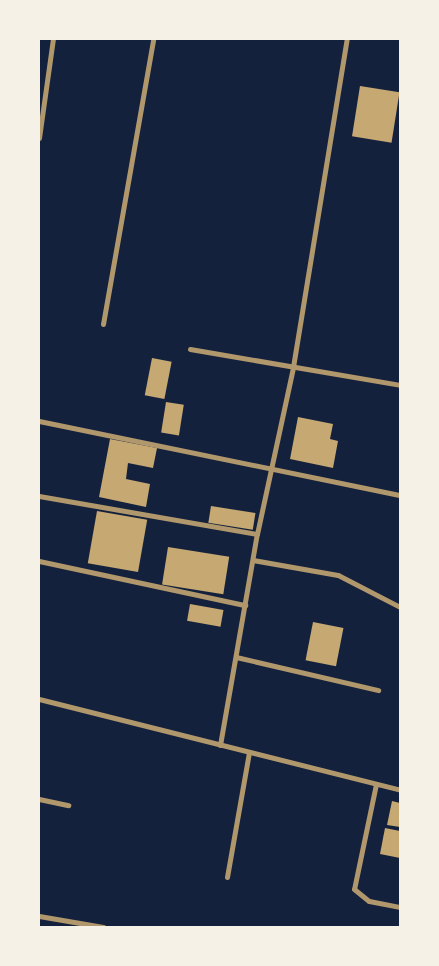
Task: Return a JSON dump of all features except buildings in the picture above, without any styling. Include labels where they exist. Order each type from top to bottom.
[{"type":"street","points":[[39,138],[53,39]]},
{"type":"street","points":[[103,324],[153,39]]},
{"type":"street","points":[[220,745],[257,534],[293,367],[347,39]]},
{"type":"street","points":[[190,349],[400,385]]},
{"type":"street","points":[[39,421],[272,467],[400,495]]},
{"type":"street","points":[[39,496],[257,534]]},
{"type":"street","points":[[253,560],[338,575],[400,607]]},
{"type":"street","points":[[39,561],[245,605]]},
{"type":"street","points":[[236,658],[378,690]]},
{"type":"street","points":[[39,699],[400,790]]},
{"type":"street","points":[[227,877],[248,752]]},
{"type":"street","points":[[376,784],[354,889],[368,901],[400,907]]},
{"type":"street","points":[[39,799],[68,805]]},
{"type":"street","points":[[39,916],[103,927]]}]
